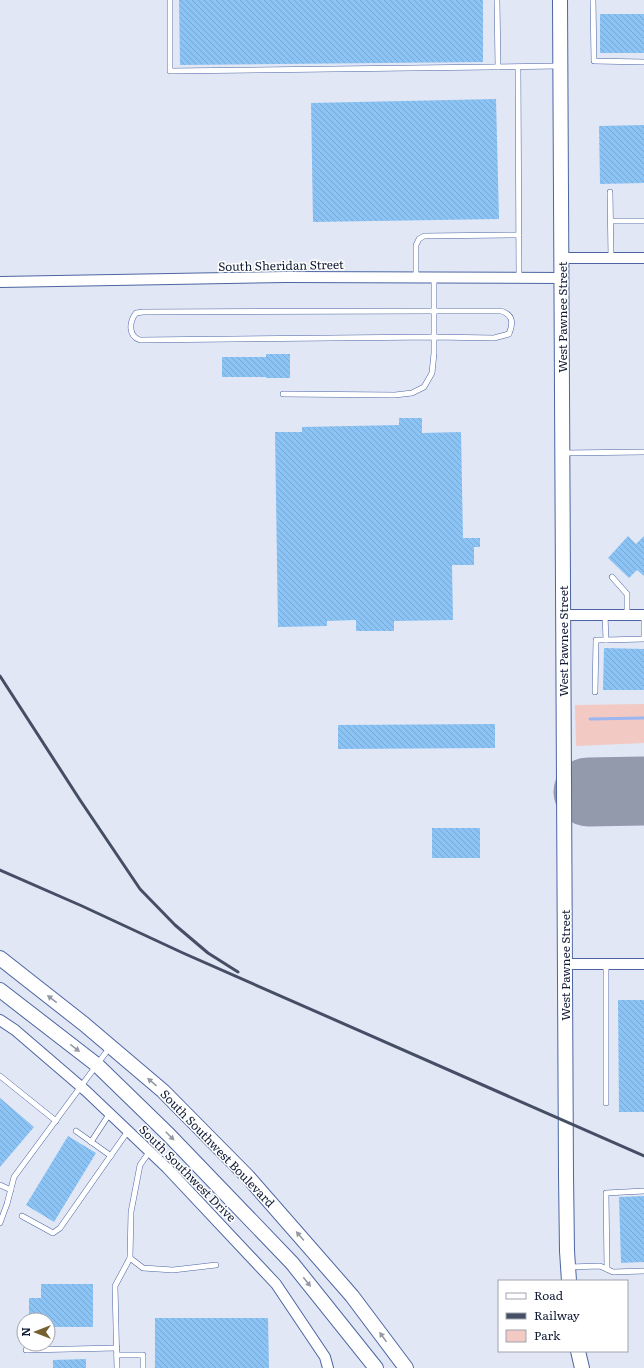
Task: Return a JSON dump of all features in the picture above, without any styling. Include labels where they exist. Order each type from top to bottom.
[{"type":"main road","name":"West Pawnee Street","points":[[560,0],[566,1204],[569,1280]]},
{"type":"main road","name":"South Southwest Boulevard","points":[[0,958],[111,1046],[163,1090],[248,1177],[352,1296],[406,1368]]},
{"type":"main road","points":[[0,990],[97,1065],[169,1134],[292,1263],[376,1368]]},
{"type":"main road","points":[[578,1352],[582,1368]]},
{"type":"street","points":[[561,258],[644,258]]},
{"type":"street","name":"South Sheridan Street","points":[[0,282],[286,277],[561,278]]},
{"type":"street","points":[[563,615],[644,615]]},
{"type":"street","points":[[565,964],[644,964]]},
{"type":"street","name":"South Southwest Drive","points":[[0,1020],[15,1030],[81,1087],[167,1168],[276,1284],[325,1357],[328,1368]]},
{"type":"lane","points":[[170,0],[170,71],[560,66]]},
{"type":"lane","points":[[497,0],[498,67]]},
{"type":"lane","points":[[593,0],[594,61],[644,62]]},
{"type":"lane","points":[[518,67],[519,278]]},
{"type":"lane","points":[[610,192],[611,258]]},
{"type":"lane","points":[[611,221],[644,221]]},
{"type":"lane","points":[[416,277],[416,245],[419,239],[424,236],[519,235]]},
{"type":"lane","points":[[283,394],[395,395],[412,393],[424,387],[432,373],[434,353],[434,278]]},
{"type":"lane","points":[[434,311],[507,313],[511,318],[512,327],[509,334],[498,337],[140,340],[135,338],[132,334],[131,326],[132,319],[136,313],[143,312],[434,311]]},
{"type":"lane","points":[[562,453],[644,452]]},
{"type":"lane","points":[[612,577],[627,594],[627,615]]},
{"type":"lane","points":[[605,615],[606,640]]},
{"type":"lane","points":[[596,692],[596,640],[644,639],[644,615]]},
{"type":"lane","points":[[606,964],[606,1103]]},
{"type":"lane","points":[[0,1223],[14,1177],[111,1046]]},
{"type":"lane","points":[[0,1076],[56,1122]]},
{"type":"lane","points":[[91,1142],[110,1113]]},
{"type":"lane","points":[[76,1131],[111,1156]]},
{"type":"lane","points":[[22,1216],[53,1233],[60,1228],[128,1131]]},
{"type":"lane","points":[[117,1368],[116,1286],[130,1258],[131,1212],[140,1165],[150,1151]]},
{"type":"lane","points":[[0,1185],[11,1190]]},
{"type":"lane","points":[[607,1269],[606,1192],[644,1191]]},
{"type":"lane","points":[[130,1258],[143,1268],[173,1270],[216,1265]]},
{"type":"lane","points":[[568,1267],[600,1266],[613,1272],[644,1271]]},
{"type":"lane","points":[[56,1349],[117,1348]]},
{"type":"lane","points":[[117,1355],[143,1354],[143,1368]]},
{"type":"green space","points":[[644,704],[644,743],[576,746],[575,705]]},
{"type":"building","points":[[179,0],[483,0],[483,62],[180,65]]},
{"type":"building","points":[[600,14],[644,14],[644,53],[600,53]]},
{"type":"building","points":[[496,99],[499,219],[313,222],[311,103]]},
{"type":"building","points":[[644,125],[644,183],[600,184],[599,126]]},
{"type":"building","points":[[266,354],[290,354],[290,378],[222,377],[222,357],[266,357]]},
{"type":"building","points":[[399,418],[422,418],[422,433],[461,432],[463,538],[480,538],[480,547],[474,547],[474,565],[452,565],[453,620],[394,621],[394,631],[356,631],[356,620],[327,621],[327,626],[278,627],[275,432],[302,432],[302,427],[399,425]]},
{"type":"building","points":[[628,536],[636,544],[644,536],[644,576],[637,570],[629,578],[608,558]]},
{"type":"building","points":[[604,648],[644,649],[644,690],[603,690]]},
{"type":"building","points":[[495,724],[495,748],[338,749],[338,725]]},
{"type":"building","points":[[432,828],[480,828],[480,858],[432,858]]},
{"type":"building","points":[[618,1000],[644,1000],[644,1112],[619,1112]]},
{"type":"building","points":[[0,1098],[34,1127],[0,1167]]},
{"type":"building","points":[[68,1136],[96,1153],[54,1222],[26,1205]]},
{"type":"building","points":[[644,1196],[644,1262],[621,1263],[619,1197]]},
{"type":"building","points":[[41,1284],[93,1284],[93,1327],[56,1327],[56,1312],[29,1312],[29,1298],[41,1298]]},
{"type":"building","points":[[155,1318],[268,1318],[269,1368],[155,1368]]},
{"type":"building","points":[[86,1359],[86,1368],[53,1368],[53,1360]]},
{"type":"waterway","points":[[590,719],[644,718]]},
{"type":"runway","points":[[588,792],[644,791]]},
{"type":"railway","points":[[0,676],[80,800],[140,889],[175,925],[208,953],[238,972]]},
{"type":"railway","points":[[0,870],[183,953],[644,1156]]}]
